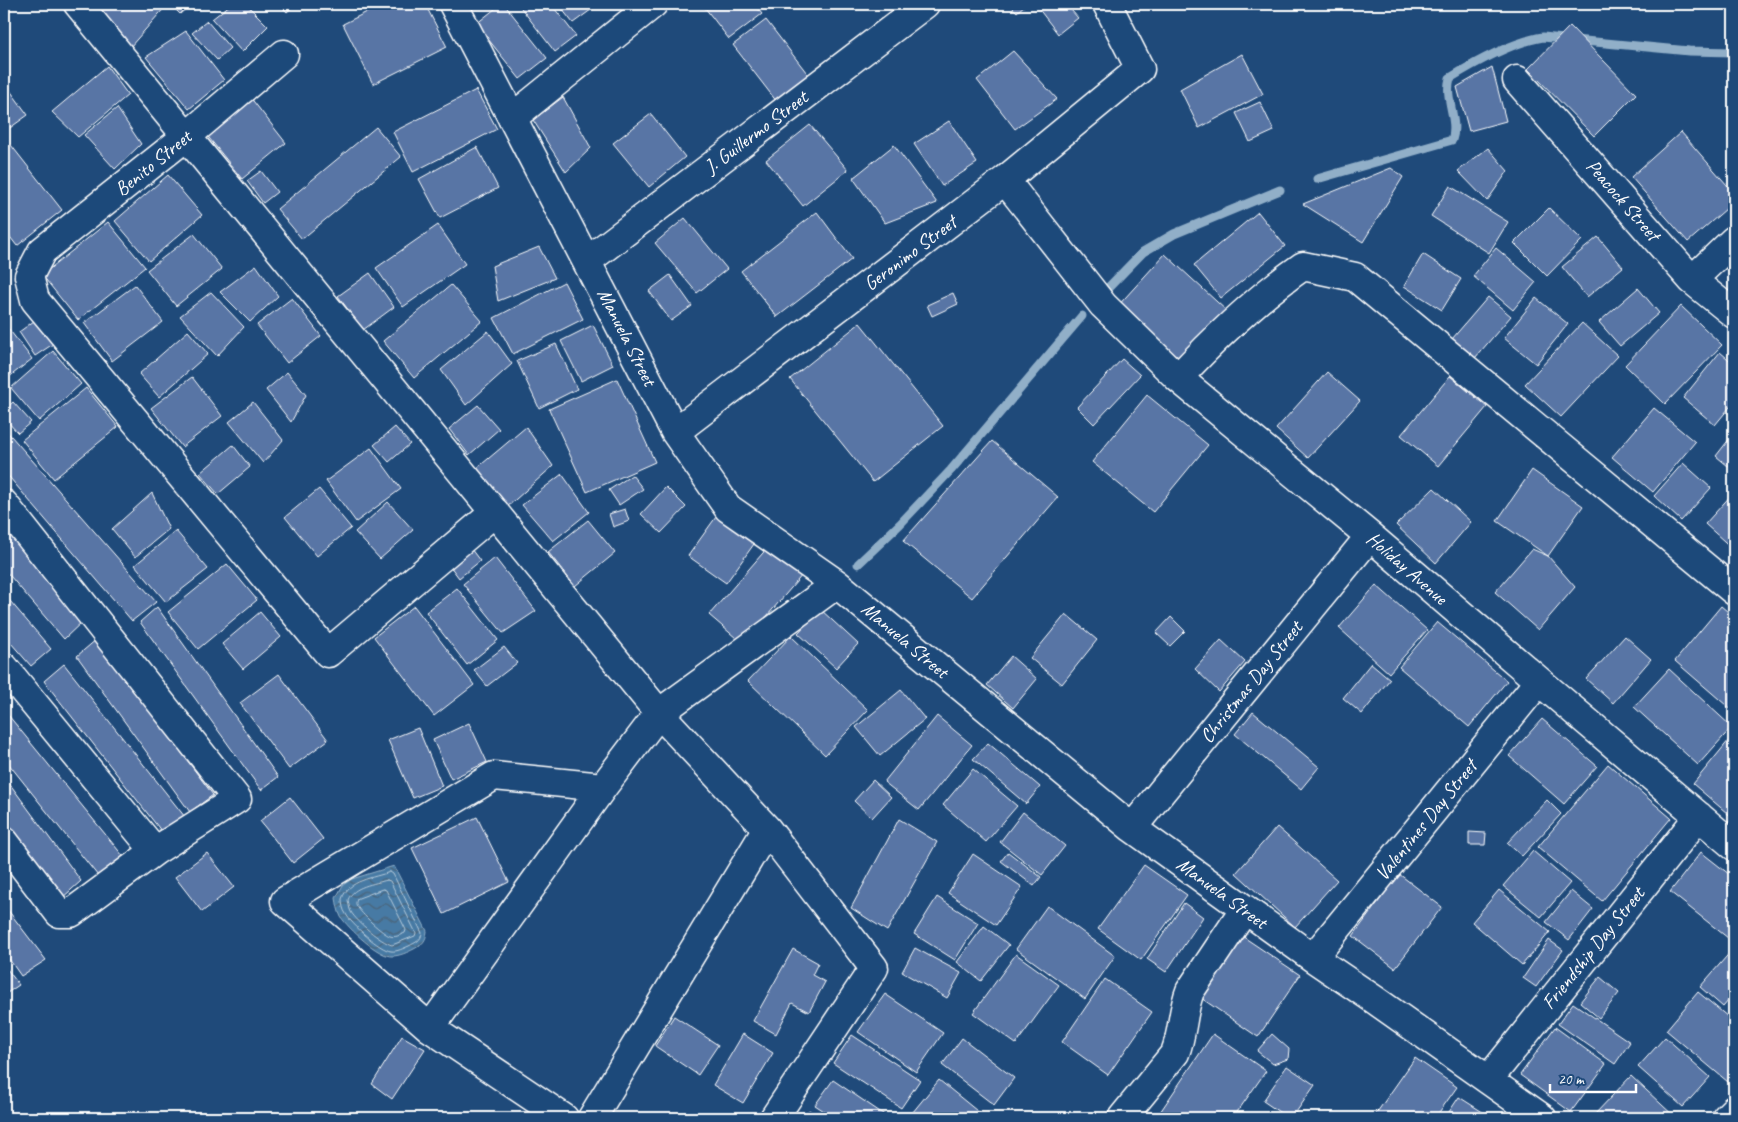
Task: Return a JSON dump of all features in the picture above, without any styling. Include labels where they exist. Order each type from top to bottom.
[{"type":"street","points":[[78,4],[659,713],[767,828],[874,968],[774,1118]]},
{"type":"street","name":"Manuela Street","points":[[452,4],[675,432],[728,508],[837,584],[1132,828],[1313,958],[1542,1118]]},
{"type":"street","points":[[512,118],[652,4]]},
{"type":"street","name":"J. Guillermo Street","points":[[587,261],[925,4]]},
{"type":"street","name":"Geronimo Street","points":[[675,432],[1005,180],[1140,69],[1108,4]]},
{"type":"street","name":"Benito Street","points":[[284,54],[187,136],[42,251],[29,276],[35,300],[328,653],[495,512]]},
{"type":"street","name":"Peacock Street","points":[[1517,80],[1692,280],[1734,314]]},
{"type":"street","name":"Holiday Avenue","points":[[1005,180],[1103,305],[1178,378],[1370,536],[1539,682],[1734,846]]},
{"type":"street","points":[[1692,280],[1734,240]]},
{"type":"street","points":[[1178,378],[1207,347],[1273,287],[1303,266],[1355,277],[1734,591]]},
{"type":"street","points":[[4,504],[237,799],[155,851],[71,913],[59,914],[6,850]]},
{"type":"street","name":"Christmas Day Street","points":[[1132,828],[1370,536]]},
{"type":"street","points":[[430,1028],[603,787],[659,713],[837,584]]},
{"type":"street","points":[[4,666],[155,851]]},
{"type":"street","name":"Valentines Day Street","points":[[1313,958],[1539,682]]},
{"type":"street","points":[[564,1118],[430,1028],[284,901],[494,776],[603,787]]},
{"type":"street","name":"Friendship Day Street","points":[[1488,1080],[1699,816]]},
{"type":"street","points":[[592,1118],[767,828]]},
{"type":"street","points":[[1122,1118],[1174,1053],[1178,1044],[1186,1001],[1190,991],[1245,909]]},
{"type":"street","points":[[1726,1118],[1734,1110]]},
{"type":"water","points":[[394,866],[427,931],[425,940],[420,945],[404,954],[392,956],[386,955],[372,947],[350,928],[341,917],[336,898],[343,885],[352,879]]},
{"type":"building","points":[[95,4],[164,4],[166,6],[130,47]]},
{"type":"building","points":[[170,4],[191,4],[180,14]]},
{"type":"building","points":[[231,4],[246,4],[268,26],[242,52],[212,19]]},
{"type":"building","points":[[279,4],[296,4],[287,12]]},
{"type":"building","points":[[383,4],[425,4],[447,47],[373,84],[343,24]]},
{"type":"building","points":[[501,4],[504,4],[547,58],[520,79],[476,24]]},
{"type":"building","points":[[518,4],[551,4],[576,36],[555,52]]},
{"type":"building","points":[[558,4],[599,4],[573,23]]},
{"type":"building","points":[[702,4],[754,4],[762,14],[729,39]]},
{"type":"building","points":[[1009,4],[1026,4],[1017,12]]},
{"type":"building","points":[[1044,4],[1066,4],[1078,18],[1058,34],[1038,8]]},
{"type":"building","points":[[766,20],[810,77],[777,102],[733,45]]},
{"type":"building","points":[[207,21],[230,48],[217,60],[192,33]]},
{"type":"building","points":[[1570,26],[1636,94],[1594,136],[1528,69]]},
{"type":"building","points":[[186,31],[224,80],[189,109],[146,57]]},
{"type":"building","points":[[1013,51],[1057,99],[1015,129],[977,80]]},
{"type":"building","points":[[1242,54],[1263,94],[1199,128],[1180,89]]},
{"type":"building","points":[[107,66],[128,95],[78,137],[52,112]]},
{"type":"building","points":[[1492,67],[1506,121],[1469,131],[1457,87]]},
{"type":"building","points":[[9,89],[28,115],[7,130],[4,126],[4,94]]},
{"type":"building","points":[[476,90],[497,129],[413,172],[393,132]]},
{"type":"building","points":[[250,97],[286,143],[242,179],[205,133]]},
{"type":"building","points":[[563,97],[591,148],[566,172],[533,120]]},
{"type":"building","points":[[1260,102],[1274,131],[1250,142],[1236,113]]},
{"type":"building","points":[[117,108],[141,144],[115,169],[84,135]]},
{"type":"building","points":[[651,114],[685,157],[649,187],[613,143]]},
{"type":"building","points":[[949,121],[977,163],[942,186],[914,144]]},
{"type":"building","points":[[810,125],[848,170],[803,206],[766,160]]},
{"type":"building","points":[[376,127],[401,157],[302,239],[277,209]]},
{"type":"building","points":[[1681,132],[1734,193],[1734,202],[1688,242],[1631,177]]},
{"type":"building","points":[[11,145],[62,210],[17,246],[4,229],[4,151]]},
{"type":"building","points":[[894,145],[937,203],[885,223],[853,178]]},
{"type":"building","points":[[477,147],[498,188],[440,218],[419,179]]},
{"type":"building","points":[[1488,148],[1508,171],[1487,201],[1458,171]]},
{"type":"building","points":[[1391,168],[1403,177],[1363,242],[1303,204]]},
{"type":"building","points":[[261,171],[277,192],[263,203],[247,181]]},
{"type":"building","points":[[168,175],[202,215],[149,261],[115,221]]},
{"type":"building","points":[[1450,186],[1508,222],[1489,253],[1431,216]]},
{"type":"building","points":[[1549,208],[1582,240],[1547,276],[1514,243]]},
{"type":"building","points":[[817,212],[852,259],[777,317],[741,271]]},
{"type":"building","points":[[1258,212],[1285,246],[1221,298],[1194,265]]},
{"type":"building","points":[[685,218],[727,269],[697,293],[655,243]]},
{"type":"building","points":[[108,222],[145,267],[78,320],[42,275]]},
{"type":"building","points":[[438,225],[465,264],[403,307],[376,268]]},
{"type":"building","points":[[194,234],[222,269],[176,306],[147,270]]},
{"type":"building","points":[[1598,237],[1623,267],[1587,297],[1562,267]]},
{"type":"building","points":[[539,247],[555,278],[498,301],[492,266]]},
{"type":"building","points":[[1496,248],[1536,282],[1513,310],[1473,276]]},
{"type":"building","points":[[1165,254],[1229,313],[1178,368],[1115,309]]},
{"type":"building","points":[[1423,254],[1461,279],[1442,310],[1404,286]]},
{"type":"building","points":[[256,265],[278,296],[250,322],[220,292]]},
{"type":"building","points":[[370,273],[394,307],[363,330],[338,296]]},
{"type":"building","points":[[670,275],[692,306],[671,321],[649,291]]},
{"type":"building","points":[[564,282],[583,319],[513,354],[494,318]]},
{"type":"building","points":[[135,285],[163,322],[112,361],[84,323]]},
{"type":"building","points":[[451,285],[482,321],[414,378],[383,341]]},
{"type":"building","points":[[1638,288],[1659,313],[1620,346],[1599,322]]},
{"type":"building","points":[[211,292],[244,327],[217,356],[180,316]]},
{"type":"building","points":[[953,293],[958,304],[932,316],[927,305]]},
{"type":"building","points":[[1488,297],[1511,316],[1475,358],[1452,339]]},
{"type":"building","points":[[292,298],[321,336],[287,363],[257,325]]},
{"type":"building","points":[[1536,298],[1568,324],[1536,364],[1504,338]]},
{"type":"building","points":[[1681,306],[1722,345],[1665,404],[1625,365]]},
{"type":"building","points":[[38,318],[56,342],[35,356],[19,332]]},
{"type":"building","points":[[4,323],[32,359],[4,381]]},
{"type":"building","points":[[860,323],[943,426],[873,482],[790,379]]},
{"type":"building","points":[[1582,323],[1618,356],[1561,417],[1525,384]]},
{"type":"building","points":[[593,325],[613,365],[581,381],[561,341]]},
{"type":"building","points":[[188,331],[208,354],[159,397],[139,374]]},
{"type":"building","points":[[488,331],[512,364],[466,405],[441,370]]},
{"type":"building","points":[[556,344],[577,389],[539,408],[517,361]]},
{"type":"building","points":[[53,351],[81,384],[39,421],[11,388]]},
{"type":"building","points":[[1720,352],[1734,364],[1734,402],[1715,425],[1683,398]]},
{"type":"building","points":[[1122,359],[1140,375],[1094,424],[1077,407]]},
{"type":"building","points":[[287,372],[306,395],[291,422],[266,390]]},
{"type":"building","points":[[1327,372],[1360,401],[1308,458],[1276,429]]},
{"type":"building","points":[[1450,376],[1487,407],[1438,466],[1401,435]]},
{"type":"building","points":[[192,377],[222,416],[182,447],[151,408]]},
{"type":"building","points":[[617,379],[655,462],[587,492],[549,409]]},
{"type":"building","points":[[86,388],[118,427],[54,479],[22,440]]},
{"type":"building","points":[[1147,395],[1208,445],[1153,512],[1092,462]]},
{"type":"building","points":[[13,402],[31,422],[18,433],[4,418],[4,410]]},
{"type":"building","points":[[253,402],[283,440],[263,463],[229,422]]},
{"type":"building","points":[[478,405],[499,429],[469,455],[449,429]]},
{"type":"building","points":[[1654,408],[1695,442],[1653,492],[1612,457]]},
{"type":"building","points":[[395,427],[410,444],[389,462],[374,445]]},
{"type":"building","points":[[526,427],[553,466],[506,508],[476,469]]},
{"type":"building","points":[[4,428],[156,602],[132,621],[4,471]]},
{"type":"building","points":[[1734,433],[1734,471],[1716,456]]},
{"type":"building","points":[[992,441],[1058,497],[972,598],[903,541]]},
{"type":"building","points":[[233,445],[250,467],[218,494],[200,473]]},
{"type":"building","points":[[371,448],[401,489],[356,522],[326,481]]},
{"type":"building","points":[[1683,463],[1711,488],[1681,521],[1654,496]]},
{"type":"building","points":[[1532,470],[1583,506],[1548,556],[1497,521]]},
{"type":"building","points":[[562,474],[589,512],[553,541],[522,505]]},
{"type":"building","points":[[632,475],[643,489],[619,505],[609,490]]},
{"type":"building","points":[[666,487],[686,507],[661,533],[641,514]]},
{"type":"building","points":[[1434,488],[1471,522],[1436,563],[1396,525]]},
{"type":"building","points":[[319,489],[351,528],[317,556],[285,517]]},
{"type":"building","points":[[1734,492],[1734,550],[1705,524]]},
{"type":"building","points":[[152,493],[169,529],[135,557],[112,529]]},
{"type":"building","points":[[388,502],[413,530],[380,559],[355,532]]},
{"type":"building","points":[[625,509],[629,521],[613,527],[609,514]]},
{"type":"building","points":[[716,517],[754,544],[726,583],[688,556]]},
{"type":"building","points":[[588,520],[615,553],[575,586],[548,552]]},
{"type":"building","points":[[4,528],[84,620],[64,639],[4,569]]},
{"type":"building","points":[[176,531],[208,569],[166,602],[135,565]]},
{"type":"building","points":[[769,546],[803,574],[743,644],[709,615]]},
{"type":"building","points":[[471,549],[480,561],[459,578],[450,566]]},
{"type":"building","points":[[1532,549],[1548,556],[1575,587],[1538,630],[1495,592]]},
{"type":"building","points":[[495,558],[536,611],[503,633],[463,584]]},
{"type":"building","points":[[227,564],[257,600],[198,649],[168,612]]},
{"type":"building","points":[[1376,585],[1427,630],[1389,673],[1339,628]]},
{"type":"building","points":[[457,588],[498,640],[467,665],[426,612]]},
{"type":"building","points":[[4,594],[51,649],[31,666],[4,635]]},
{"type":"building","points":[[414,606],[474,685],[434,716],[374,637]]},
{"type":"building","points":[[1721,606],[1734,617],[1734,712],[1675,661]]},
{"type":"building","points":[[157,607],[278,777],[261,790],[140,622]]},
{"type":"building","points":[[820,609],[858,644],[836,668],[798,633]]},
{"type":"building","points":[[260,612],[281,637],[243,669],[222,644]]},
{"type":"building","points":[[1066,614],[1097,640],[1062,684],[1030,658]]},
{"type":"building","points":[[1171,617],[1185,631],[1170,646],[1156,633]]},
{"type":"building","points":[[1437,622],[1507,681],[1469,727],[1399,667]]},
{"type":"building","points":[[791,636],[868,710],[825,755],[748,681]]},
{"type":"building","points":[[1625,636],[1651,659],[1613,703],[1586,679]]},
{"type":"building","points":[[97,639],[213,795],[190,812],[77,656]]},
{"type":"building","points":[[1221,640],[1245,662],[1219,692],[1195,669]]},
{"type":"building","points":[[504,647],[517,663],[487,686],[474,670]]},
{"type":"building","points":[[1011,656],[1037,679],[1013,708],[987,685]]},
{"type":"building","points":[[1371,663],[1390,679],[1362,714],[1343,698]]},
{"type":"building","points":[[64,664],[185,817],[162,832],[44,681]]},
{"type":"building","points":[[1669,669],[1732,727],[1698,765],[1634,707]]},
{"type":"building","points":[[279,674],[328,740],[289,769],[240,703]]},
{"type":"building","points":[[901,690],[925,719],[880,756],[856,727]]},
{"type":"building","points":[[4,710],[123,856],[98,876],[4,758]]},
{"type":"building","points":[[1253,712],[1319,767],[1301,789],[1235,734]]},
{"type":"building","points":[[937,716],[972,745],[919,810],[884,782]]},
{"type":"building","points":[[1542,719],[1597,766],[1564,804],[1509,756]]},
{"type":"building","points":[[469,723],[487,762],[451,779],[433,740]]},
{"type":"building","points":[[418,728],[442,786],[413,798],[388,740]]},
{"type":"building","points":[[1734,734],[1734,819],[1693,784]]},
{"type":"building","points":[[988,743],[1040,787],[1026,804],[973,759]]},
{"type":"building","points":[[1608,764],[1671,818],[1602,901],[1538,847]]},
{"type":"building","points":[[973,769],[1017,806],[986,842],[943,805]]},
{"type":"building","points":[[4,776],[81,881],[61,899],[4,818]]},
{"type":"building","points":[[873,780],[891,797],[872,818],[854,801]]},
{"type":"building","points":[[290,797],[323,839],[293,863],[260,821]]},
{"type":"building","points":[[1547,800],[1561,814],[1522,856],[1507,843]]},
{"type":"building","points":[[1023,812],[1065,846],[1042,875],[1000,842]]},
{"type":"building","points":[[477,817],[509,882],[444,914],[412,848]]},
{"type":"building","points":[[899,819],[937,842],[887,931],[851,908]]},
{"type":"building","points":[[1277,827],[1337,880],[1295,927],[1236,873]]},
{"type":"building","points":[[1469,832],[1486,833],[1485,845],[1469,845]]},
{"type":"building","points":[[1533,851],[1570,883],[1541,917],[1503,886]]},
{"type":"building","points":[[1008,852],[1041,877],[1034,886],[1001,861]]},
{"type":"building","points":[[1701,852],[1734,878],[1733,942],[1670,892]]},
{"type":"building","points":[[207,853],[234,887],[202,912],[175,877]]},
{"type":"building","points":[[973,854],[1022,887],[996,925],[948,893]]},
{"type":"building","points":[[1144,865],[1187,895],[1141,960],[1098,929]]},
{"type":"building","points":[[1399,874],[1442,907],[1395,968],[1353,936]]},
{"type":"building","points":[[1499,890],[1550,932],[1522,965],[1472,922]]},
{"type":"building","points":[[1571,891],[1593,909],[1569,940],[1546,922]]},
{"type":"building","points":[[937,897],[978,923],[955,960],[914,934]]},
{"type":"building","points":[[1184,903],[1203,917],[1166,972],[1147,959]]},
{"type":"building","points":[[4,905],[46,960],[21,976],[4,952]]},
{"type":"building","points":[[1047,906],[1115,956],[1085,999],[1016,949]]},
{"type":"building","points":[[984,926],[1009,945],[981,981],[957,962]]},
{"type":"building","points":[[1239,934],[1300,975],[1258,1037],[1198,996]]},
{"type":"building","points":[[1549,940],[1563,950],[1536,987],[1523,978]]},
{"type":"building","points":[[915,948],[961,973],[947,998],[902,972]]},
{"type":"building","points":[[793,949],[818,963],[812,975],[825,982],[809,1012],[792,1003],[776,1034],[753,1021]]},
{"type":"building","points":[[1733,949],[1734,994],[1723,1007],[1700,987]]},
{"type":"building","points":[[1016,954],[1059,985],[1016,1044],[973,1013]]},
{"type":"building","points":[[4,965],[19,985],[4,995]]},
{"type":"building","points":[[1600,977],[1619,993],[1599,1018],[1580,1002]]},
{"type":"building","points":[[1105,979],[1152,1012],[1108,1075],[1062,1042]]},
{"type":"building","points":[[1698,992],[1734,1022],[1734,1074],[1728,1082],[1666,1030]]},
{"type":"building","points":[[885,994],[943,1033],[916,1072],[858,1032]]},
{"type":"building","points":[[1573,1003],[1630,1042],[1615,1064],[1558,1024]]},
{"type":"building","points":[[674,1016],[718,1045],[698,1075],[655,1046]]},
{"type":"building","points":[[1555,1027],[1606,1064],[1571,1112],[1520,1075]]},
{"type":"building","points":[[743,1034],[773,1053],[743,1103],[713,1085]]},
{"type":"building","points":[[1213,1034],[1266,1071],[1233,1118],[1156,1118]]},
{"type":"building","points":[[1272,1034],[1289,1049],[1288,1059],[1273,1064],[1257,1051]]},
{"type":"building","points":[[852,1035],[920,1080],[901,1108],[833,1063]]},
{"type":"building","points":[[402,1036],[425,1049],[392,1099],[372,1084]]},
{"type":"building","points":[[1665,1037],[1710,1077],[1683,1107],[1638,1067]]},
{"type":"building","points":[[962,1038],[1014,1078],[994,1105],[942,1065]]},
{"type":"building","points":[[1415,1058],[1457,1087],[1435,1118],[1373,1118]]},
{"type":"building","points":[[1287,1066],[1315,1085],[1292,1118],[1288,1118],[1263,1101]]},
{"type":"building","points":[[1631,1076],[1676,1118],[1599,1118],[1595,1114]]},
{"type":"building","points":[[833,1080],[889,1118],[835,1118],[815,1105]]},
{"type":"building","points":[[939,1080],[982,1115],[979,1118],[908,1118]]},
{"type":"building","points":[[1459,1097],[1492,1118],[1445,1118]]},
{"type":"building","points":[[809,1110],[821,1118],[803,1118]]},
{"type":"waterway","points":[[1317,179],[1452,140],[1454,125],[1449,94],[1450,78],[1495,53],[1519,43],[1543,37],[1689,51],[1734,52]]},
{"type":"waterway","points":[[1105,291],[1143,252],[1174,234],[1280,190]]},
{"type":"waterway","points":[[858,564],[900,524],[951,470],[1082,316]]}]
